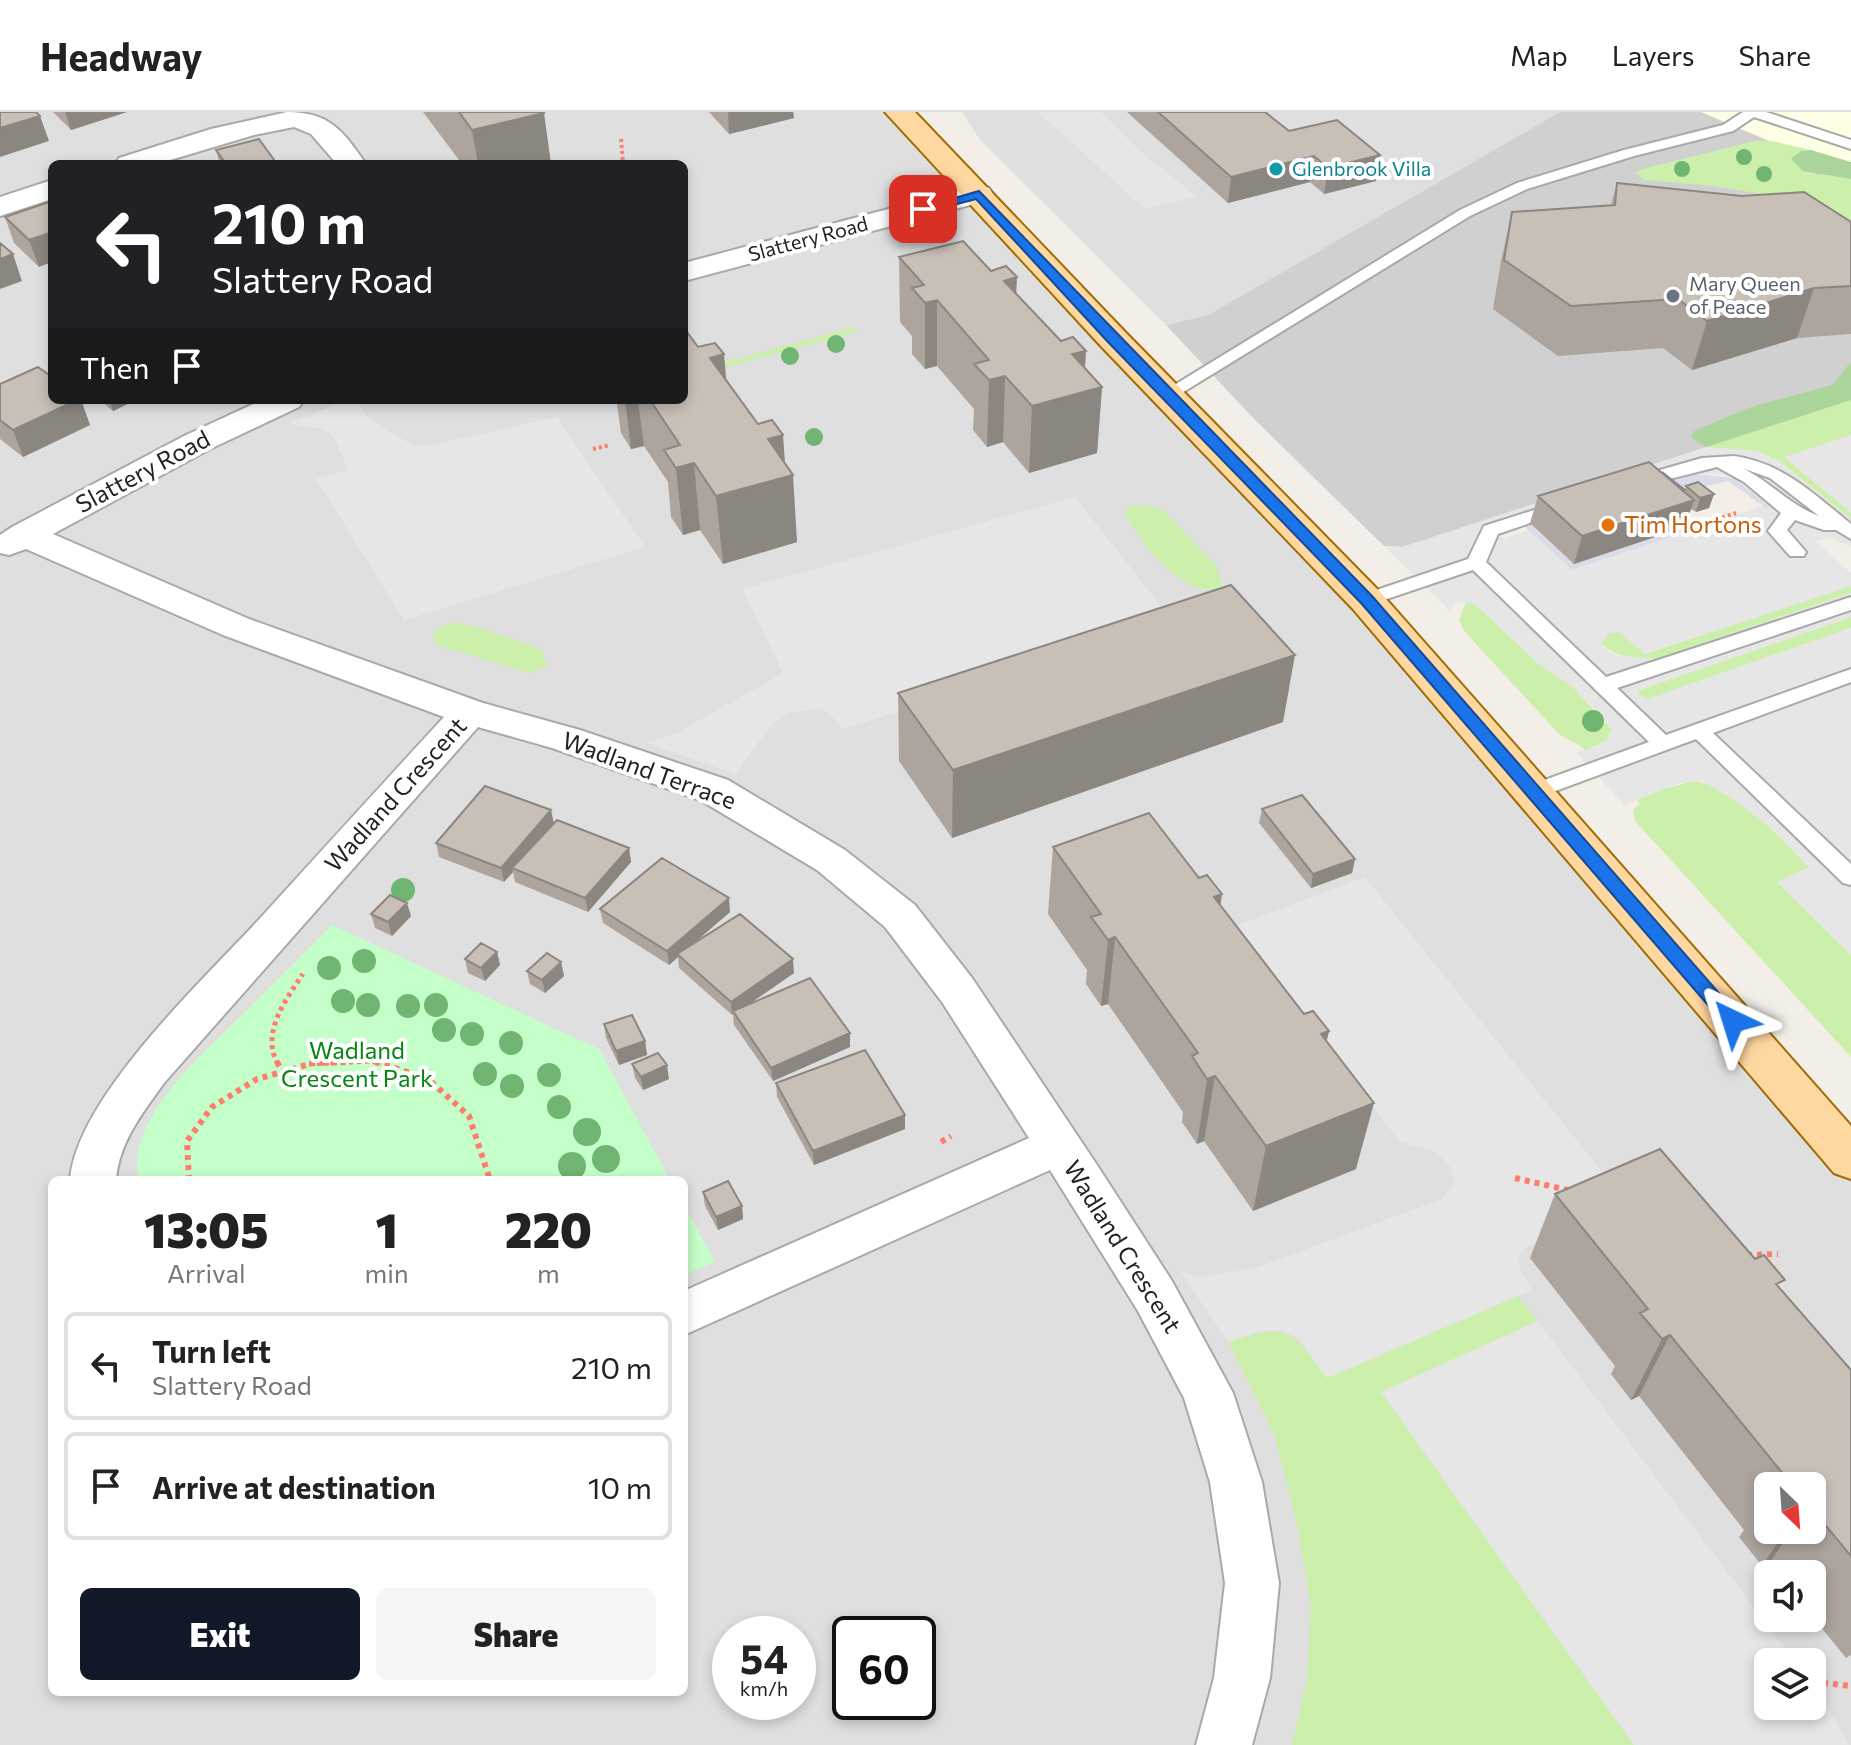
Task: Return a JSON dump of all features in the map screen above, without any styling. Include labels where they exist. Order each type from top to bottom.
[{"type":"main road","points":[[899,112],[1166,395],[1366,600],[1535,791],[1851,1159]]},
{"type":"street","points":[[142,160],[299,115],[316,125],[348,160]]},
{"type":"street","points":[[0,207],[48,190]]},
{"type":"street","name":"Slattery Road","points":[[688,271],[979,194]]},
{"type":"street","name":"Slattery Road","points":[[12,542],[196,443],[279,404]]},
{"type":"street","name":"Wadland Crescent","points":[[12,542],[470,712],[148,1071],[112,1121],[93,1176]]},
{"type":"street","name":"Wadland Terrace","points":[[470,712],[566,739],[714,790],[831,860],[900,916],[930,952],[1059,1145]]},
{"type":"street","name":"Wadland Crescent","points":[[688,1312],[1059,1145],[1155,1296],[1208,1393],[1236,1482],[1252,1583],[1242,1678],[1224,1745]]},
{"type":"lane","points":[[1166,395],[1479,206],[1552,175],[1728,128],[1753,112],[1848,142]]},
{"type":"lane","points":[[1622,487],[1710,463],[1735,461],[1770,470],[1851,533]]},
{"type":"lane","points":[[1710,463],[1734,469],[1750,478],[1791,512],[1851,533]]},
{"type":"lane","points":[[1366,600],[1476,563],[1490,530],[1578,502]]},
{"type":"lane","points":[[1791,512],[1777,531],[1797,552]]},
{"type":"lane","points":[[1476,563],[1663,744]]},
{"type":"lane","points":[[1604,685],[1851,603]]},
{"type":"lane","points":[[1535,791],[1851,675]]},
{"type":"lane","points":[[1699,731],[1851,877]]},
{"type":"path","points":[[621,139],[623,160]]},
{"type":"path","points":[[593,449],[610,445]]},
{"type":"path","points":[[1688,529],[1746,509]]},
{"type":"path","points":[[281,1069],[273,1059],[269,1041],[289,995],[304,972]]},
{"type":"path","points":[[187,1176],[183,1168],[186,1139],[208,1109],[239,1087],[281,1069],[328,1061],[377,1061],[417,1072],[450,1092],[470,1119],[488,1159],[490,1176]]},
{"type":"path","points":[[1515,1178],[1585,1194]]},
{"type":"path","points":[[1743,1255],[1778,1254]]},
{"type":"path","points":[[1826,1683],[1851,1686]]},
{"type":"shaded area","points":[[0,112],[899,112],[979,194],[1851,1160],[1851,1745],[0,1745]]},
{"type":"shaded area","points":[[962,112],[1560,112],[1208,315],[1166,325],[980,140]]},
{"type":"shaded area","points":[[1038,112],[1101,112],[1137,148],[1197,197],[1145,209]]},
{"type":"shaded area","points":[[1560,112],[1701,112],[1776,144],[1851,168],[1851,400],[1403,547],[1384,546],[1255,420],[1166,325],[1208,315]]},
{"type":"shaded area","points":[[1701,112],[1851,112],[1851,168],[1776,144]]},
{"type":"shaded area","points":[[336,404],[361,404],[367,417],[412,445],[428,446],[557,417],[645,547],[404,620],[316,479],[348,470],[334,437],[323,429],[289,424]]},
{"type":"shaded area","points":[[1851,435],[1851,512],[1784,457]]},
{"type":"shaded area","points":[[1706,447],[1756,451],[1779,461],[1851,519],[1851,547],[1832,538],[1815,541],[1851,573],[1851,586],[1645,654],[1619,632],[1610,633],[1601,643],[1610,652],[1622,656],[1656,659],[1851,593],[1851,617],[1639,690],[1639,695],[1648,699],[1851,628],[1851,955],[1777,882],[1809,867],[1778,834],[1737,802],[1704,782],[1683,782],[1624,805],[1576,752],[1597,747],[1606,741],[1612,730],[1602,717],[1573,687],[1540,665],[1475,604],[1461,602],[1454,605],[1451,612],[1384,546],[1403,547]],"holes":[[[1696,474],[1724,475],[1745,485],[1771,508],[1763,506],[1572,570],[1529,530],[1505,538],[1498,536],[1530,523]]]},
{"type":"shaded area","points":[[1696,474],[1735,478],[1771,508],[1766,508],[1728,481],[1702,487],[1704,493],[1658,486]]},
{"type":"shaded area","points":[[1075,497],[1175,624],[843,729],[820,708],[789,713],[771,725],[736,774],[646,743],[675,734],[783,673],[742,589]]},
{"type":"shaded area","points":[[1523,525],[1685,527],[1690,531],[1572,570]]},
{"type":"shaded area","points":[[1365,877],[1627,1203],[1527,1247],[1519,1256],[1520,1271],[1532,1290],[1327,1378],[1298,1338],[1280,1331],[1262,1331],[1228,1342],[1181,1272],[1202,1277],[1255,1268],[1442,1199],[1455,1183],[1449,1165],[1435,1151],[1400,1142],[1235,926]]},
{"type":"shaded area","points":[[1538,1321],[1754,1608],[1754,1632],[1772,1632],[1784,1648],[1754,1648],[1754,1720],[1826,1720],[1826,1706],[1850,1745],[1634,1745],[1381,1392]]},
{"type":"green space","points":[[1755,141],[1772,141],[1811,150],[1801,151],[1816,175],[1831,174],[1851,179],[1851,230],[1780,197],[1714,186],[1644,180],[1636,173]]},
{"type":"green space","points":[[1811,150],[1851,162],[1851,179],[1803,171],[1791,159],[1801,151]]},
{"type":"green space","points":[[851,328],[860,331],[708,372],[703,368]]},
{"type":"green space","points":[[1851,362],[1851,400],[1706,447],[1691,438],[1694,431],[1751,407],[1832,385]]},
{"type":"green space","points":[[1851,400],[1851,435],[1785,458],[1851,512],[1851,519],[1779,461],[1756,451],[1706,447]]},
{"type":"green space","points":[[1131,506],[1162,509],[1216,565],[1222,581],[1219,589],[1190,585],[1152,552],[1124,513]]},
{"type":"green space","points":[[1851,586],[1851,593],[1656,659],[1619,654],[1601,643],[1610,633],[1619,632],[1645,654]]},
{"type":"green space","points":[[1466,602],[1475,604],[1540,665],[1573,687],[1612,730],[1606,741],[1585,751],[1558,733],[1464,631],[1459,620]]},
{"type":"green space","points":[[1851,617],[1851,628],[1648,699],[1639,696],[1639,690]]},
{"type":"green space","points":[[451,622],[481,628],[541,649],[548,665],[530,673],[436,645],[433,633]]},
{"type":"green space","points":[[1692,781],[1724,792],[1740,803],[1771,828],[1809,867],[1778,883],[1851,955],[1851,1057],[1635,821],[1633,810],[1640,804],[1635,798]]},
{"type":"green space","name":"Wadland Crescent Park","points":[[332,925],[599,1049],[668,1176],[139,1176],[138,1156],[144,1132],[173,1086]]},
{"type":"green space","points":[[688,1212],[715,1262],[688,1273]]},
{"type":"green space","points":[[1518,1296],[1538,1321],[1381,1392],[1634,1745],[1292,1745],[1307,1680],[1311,1607],[1297,1524],[1274,1434],[1228,1342],[1264,1332],[1287,1334],[1305,1349],[1327,1378]]},
{"type":"building","points":[[0,112],[36,112],[40,116],[0,128]]},
{"type":"building","points":[[459,112],[543,112],[544,113],[472,130]]},
{"type":"building","points":[[1158,112],[1265,112],[1289,131],[1337,120],[1380,155],[1328,168],[1314,156],[1231,177]]},
{"type":"building","points":[[259,139],[274,160],[223,160],[216,150]]},
{"type":"building","points":[[1617,183],[1742,196],[1804,192],[1851,222],[1851,286],[1814,288],[1707,321],[1678,299],[1571,306],[1504,260],[1512,212],[1615,205]]},
{"type":"building","points":[[48,202],[48,233],[29,240],[5,217]]},
{"type":"building","points":[[963,241],[991,271],[1006,266],[1017,277],[1004,281],[1061,341],[1073,337],[1086,351],[1072,354],[1102,387],[1032,406],[1005,376],[989,380],[974,364],[989,360],[937,300],[925,303],[918,295],[912,288],[924,285],[899,257]]},
{"type":"building","points":[[0,243],[13,254],[0,259]]},
{"type":"building","points":[[688,333],[698,347],[715,343],[724,354],[710,358],[758,424],[772,420],[783,435],[768,439],[793,475],[716,496],[694,463],[676,468],[664,450],[680,445],[653,404],[688,404]]},
{"type":"building","points":[[38,367],[48,374],[48,404],[68,404],[13,430],[0,420],[0,384]]},
{"type":"building","points":[[1649,462],[1694,500],[1582,536],[1538,496]]},
{"type":"building","points":[[1698,482],[1714,494],[1700,498],[1686,486]]},
{"type":"building","points":[[1231,585],[1295,655],[953,770],[898,693]]},
{"type":"building","points":[[485,786],[551,810],[501,868],[436,843]]},
{"type":"building","points":[[1302,795],[1355,859],[1313,874],[1262,809]]},
{"type":"building","points":[[1149,813],[1199,878],[1207,875],[1222,894],[1214,897],[1304,1014],[1313,1011],[1329,1031],[1321,1034],[1374,1103],[1266,1146],[1215,1076],[1207,1079],[1192,1056],[1198,1053],[1115,937],[1108,940],[1091,917],[1101,914],[1053,847]]},
{"type":"building","points":[[557,820],[629,848],[585,898],[512,868]]},
{"type":"building","points":[[662,858],[729,898],[667,951],[600,909]]},
{"type":"building","points":[[390,895],[407,903],[388,922],[371,914]]},
{"type":"building","points":[[740,914],[793,959],[731,1002],[677,954]]},
{"type":"building","points":[[481,943],[497,952],[481,968],[465,959]]},
{"type":"building","points":[[547,953],[561,962],[542,980],[527,971]]},
{"type":"building","points":[[810,978],[850,1033],[771,1068],[733,1011]]},
{"type":"building","points":[[632,1015],[645,1041],[616,1051],[604,1024]]},
{"type":"building","points":[[865,1050],[905,1115],[813,1151],[776,1083]]},
{"type":"building","points":[[658,1053],[667,1065],[641,1077],[632,1064]]},
{"type":"building","points":[[1660,1149],[1755,1259],[1764,1255],[1785,1280],[1776,1284],[1851,1370],[1851,1556],[1826,1526],[1826,1472],[1782,1472],[1670,1335],[1662,1339],[1640,1313],[1648,1309],[1555,1194]]},
{"type":"building","points":[[728,1181],[742,1206],[716,1217],[703,1192]]},
{"type":"place","name":"Glenbrook Villa","points":[[1276,169]]},
{"type":"place","name":"Mary Queen of Peace","points":[[1673,296]]},
{"type":"place","name":"Tim Hortons","points":[[1608,525]]},
{"type":"route","points":[[923,209],[979,194],[1166,395],[1366,600],[1733,1021]]}]
